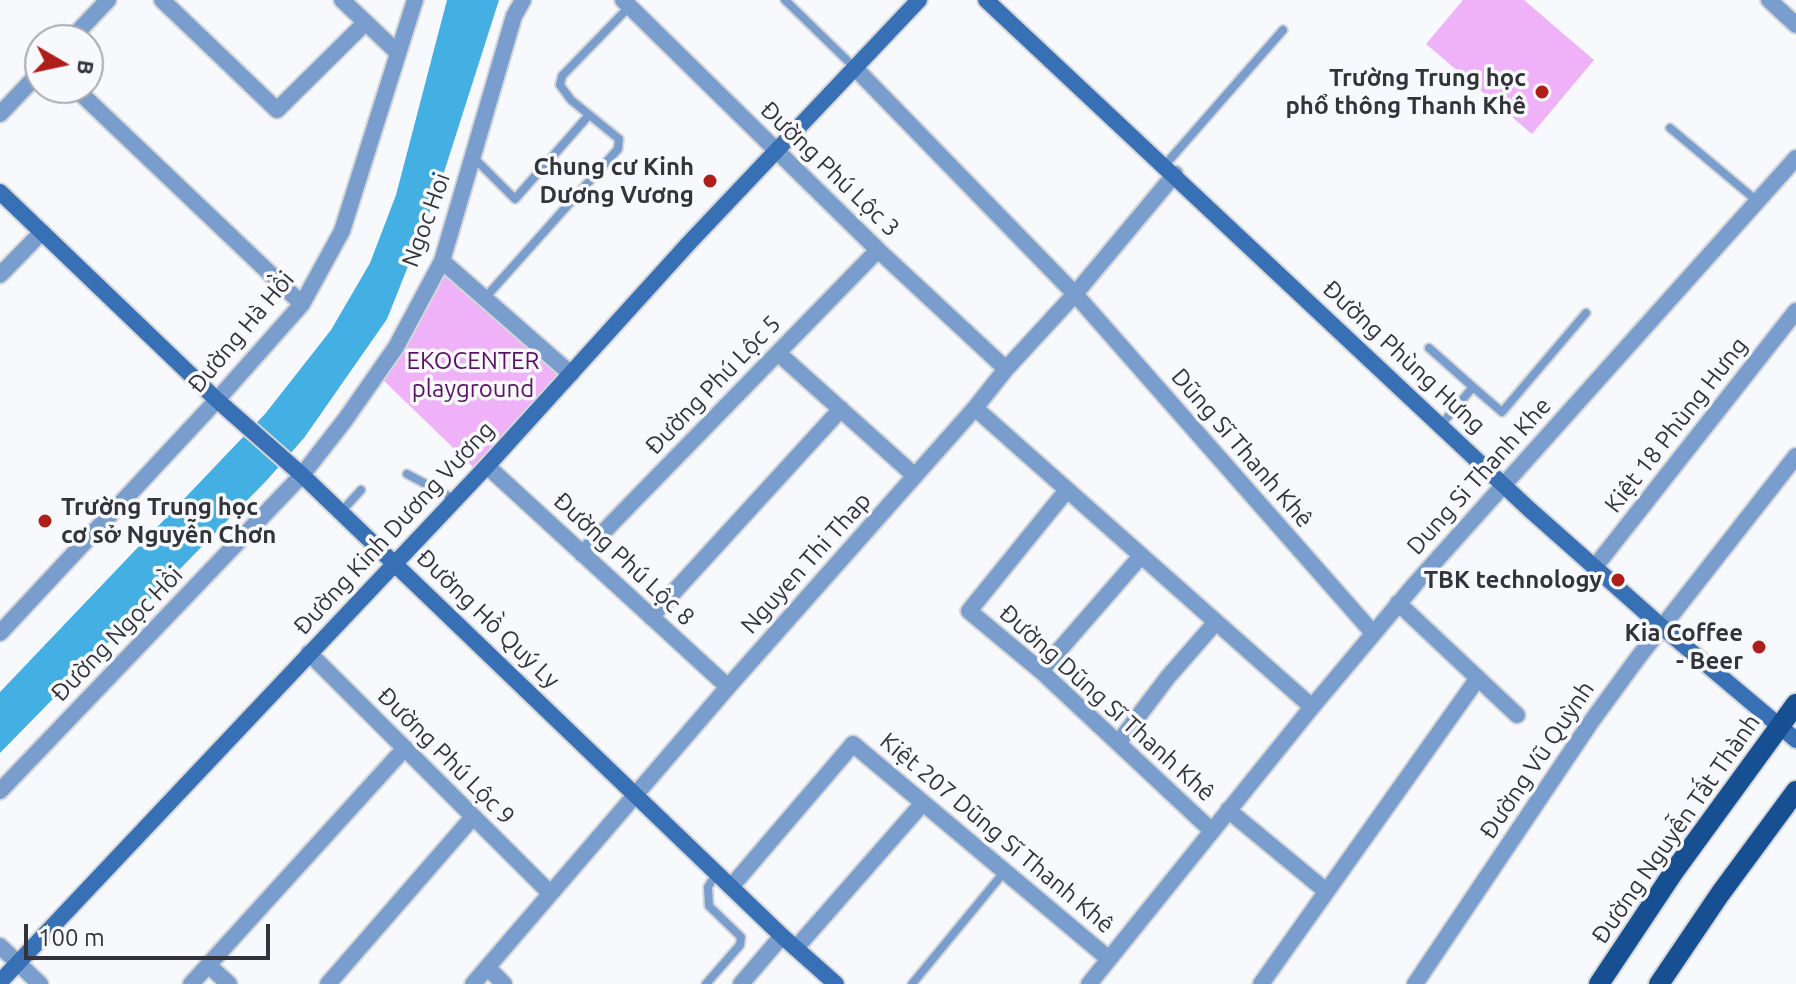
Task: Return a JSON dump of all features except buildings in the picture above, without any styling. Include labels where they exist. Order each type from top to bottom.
[{"type":"main road","name":"Đường Nguyễn Tất Thành","points":[[1599,984],[1675,870],[1796,704]]},
{"type":"main road","points":[[1659,984],[1796,791]]},
{"type":"street","points":[[85,24],[108,0]]},
{"type":"street","points":[[162,0],[277,110],[365,23]]},
{"type":"street","points":[[342,0],[398,53]]},
{"type":"street","name":"Đường Hà Hồi","points":[[0,633],[302,304],[342,231],[415,0]]},
{"type":"street","name":"Ngoc Hoi","points":[[296,470],[345,420],[396,347],[442,261],[514,16],[523,0]]},
{"type":"street","name":"Đường Kinh Dương Vương","points":[[0,982],[487,466],[919,0]]},
{"type":"street","name":"Đường Phùng Hưng","points":[[986,0],[1594,568],[1796,740]]},
{"type":"street","points":[[1769,0],[1796,25]]},
{"type":"street","name":"Đường Phú Lộc 3","points":[[626,3],[878,250],[1006,369]]},
{"type":"street","name":"Dũng Sĩ Thanh Khê","points":[[855,68],[1075,294],[1373,633]]},
{"type":"street","points":[[0,114],[24,89]]},
{"type":"street","points":[[92,104],[302,304]]},
{"type":"street","name":"Dung Si Thanh Khe","points":[[1089,984],[1398,603],[1796,158]]},
{"type":"street","name":"Nguyen Thi Thap","points":[[473,984],[728,687],[1075,294],[1170,170]]},
{"type":"street","name":"Đường Hồ Quý Ly","points":[[0,192],[836,984]]},
{"type":"street","points":[[0,275],[42,232]]},
{"type":"street","name":"Đường Phú Lộc 5","points":[[582,554],[878,250]]},
{"type":"street","points":[[442,261],[571,374]]},
{"type":"street","name":"Kiệt 18 Phùng Hưng","points":[[1594,568],[1796,311]]},
{"type":"street","points":[[778,353],[915,476]]},
{"type":"street","points":[[975,408],[1312,707]]},
{"type":"street","points":[[651,617],[841,409]]},
{"type":"street","name":"Đường Vũ Quỳnh","points":[[1415,984],[1591,722],[1796,456]]},
{"type":"street","name":"Đường Phú Lộc 8","points":[[487,466],[728,687]]},
{"type":"street","name":"Đường Ngọc Hồi","points":[[0,791],[296,470]]},
{"type":"street","name":"Đường Dũng Sĩ Thanh Khê","points":[[1067,490],[969,611],[1041,671],[1212,831]]},
{"type":"street","points":[[1041,671],[1141,556]]},
{"type":"street","points":[[1398,603],[1517,715]]},
{"type":"street","points":[[1118,743],[1168,677],[1216,622]]},
{"type":"street","name":"Đường Phú Lộc 9","points":[[309,653],[550,893]]},
{"type":"street","points":[[1261,984],[1478,678]]},
{"type":"street","name":"Kiệt 207 Dũng Sĩ Thanh Khê","points":[[731,887],[853,744],[1109,959]]},
{"type":"street","points":[[191,984],[405,748]]},
{"type":"street","points":[[796,948],[923,803]]},
{"type":"street","points":[[1228,810],[1326,891]]},
{"type":"street","points":[[328,984],[473,817]]},
{"type":"street","points":[[741,984],[782,936]]},
{"type":"street","points":[[0,946],[40,984]]},
{"type":"street","points":[[208,965],[229,984]]},
{"type":"street","points":[[488,968],[504,984]]},
{"type":"lane","points":[[785,0],[855,68]]},
{"type":"lane","points":[[484,299],[618,149],[619,139],[571,100],[560,85],[562,76],[626,3]]},
{"type":"lane","points":[[1170,170],[1283,30]]},
{"type":"lane","points":[[474,158],[515,199],[589,115]]},
{"type":"lane","points":[[1670,128],[1757,201]]},
{"type":"lane","points":[[1429,348],[1502,412],[1586,313]]},
{"type":"lane","points":[[1441,425],[1473,387]]},
{"type":"lane","points":[[407,474],[455,500]]},
{"type":"lane","points":[[341,512],[361,490]]},
{"type":"lane","points":[[912,984],[1005,871]]},
{"type":"lane","points":[[706,984],[740,945],[741,937],[709,906],[708,887],[717,873]]},
{"type":"green space","points":[[1463,0],[1524,0],[1594,60],[1532,134],[1426,44]]},
{"type":"green space","name":"EKOCENTER playground","points":[[442,261],[571,374],[474,468],[383,380]]},
{"type":"water","points":[[447,0],[499,0],[438,191],[387,319],[304,438],[267,480],[0,753],[0,692],[265,414],[331,330],[370,263],[396,195]]},
{"type":"place","name":"Trường Trung học phổ thông Thanh Khê","points":[[1542,92]]},
{"type":"place","name":"Chung cư Kinh Dương Vương","points":[[710,181]]},
{"type":"place","name":"Trường Trung học cơ sở Nguyễn Chơn","points":[[45,521]]},
{"type":"place","name":"TBK technology","points":[[1618,580]]},
{"type":"place","name":"Kia Coffee - Beer","points":[[1759,647]]}]
